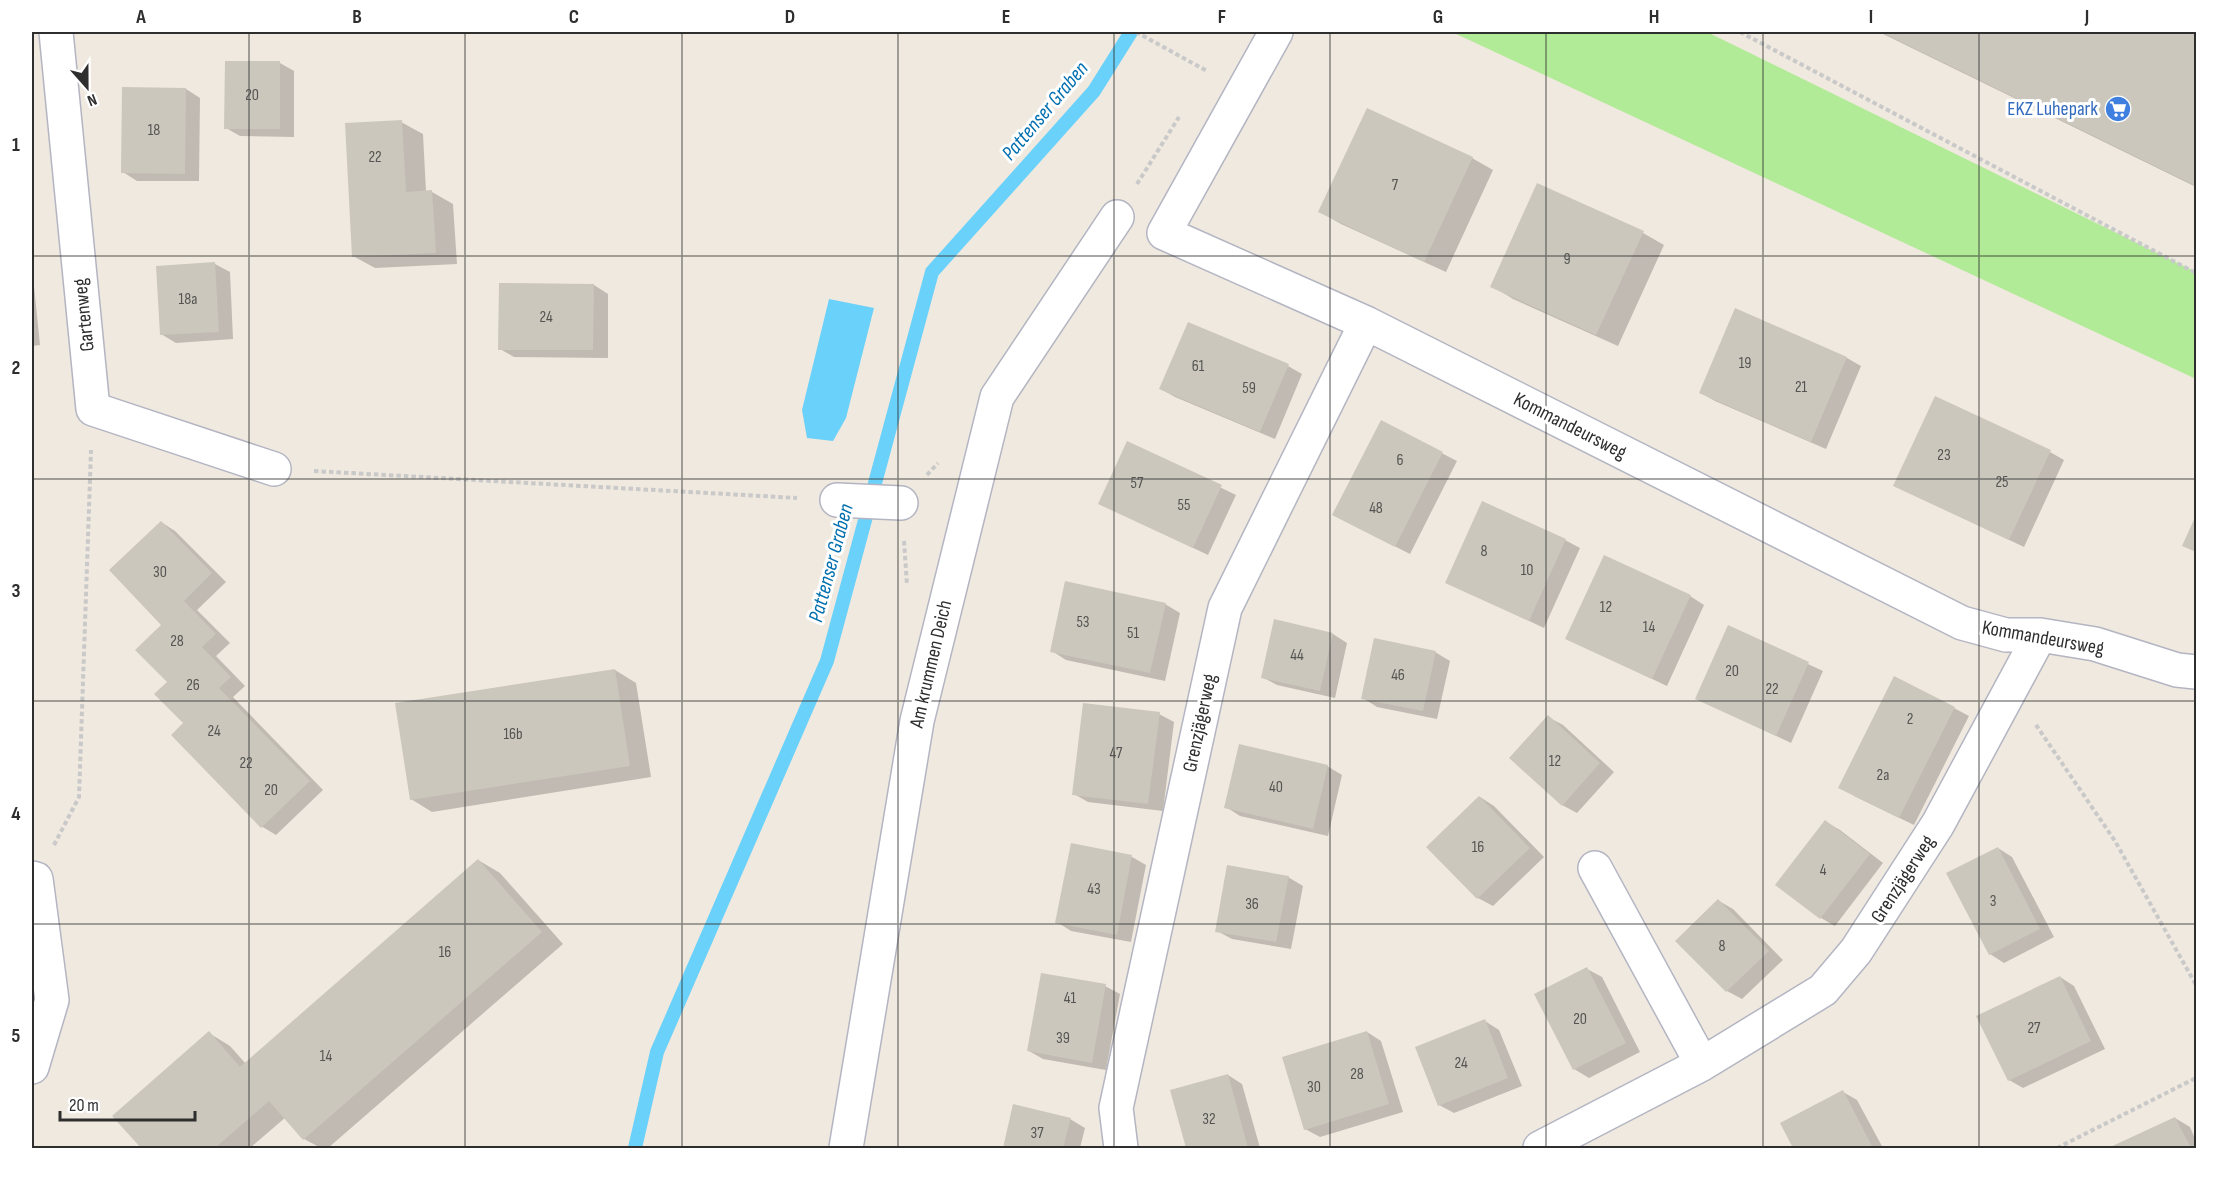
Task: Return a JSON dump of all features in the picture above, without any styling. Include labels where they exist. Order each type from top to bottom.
[{"type":"street","name":"Gartenweg","points":[[56,32],[93,409]]},
{"type":"street","name":"Kommandeursweg","points":[[1276,32],[1164,233],[1366,323],[1962,623],[2006,635],[2040,635],[2095,644],[2177,670],[2196,672]]},
{"type":"street","name":"Am krummen Deich","points":[[846,1149],[917,721],[997,397],[1117,217]]},
{"type":"street","name":"Grenzjägerweg","points":[[1121,1149],[1116,1108],[1225,608],[1366,323]]},
{"type":"street","points":[[93,409],[274,469]]},
{"type":"street","points":[[837,500],[901,503]]},
{"type":"street","name":"Grenzjägerweg","points":[[1540,1149],[1702,1064],[1823,990],[1856,951],[1938,824],[2040,635]]},
{"type":"street","points":[[1596,868],[1702,1064]]},
{"type":"street","points":[[32,1067],[52,999],[34,879]]},
{"type":"path","points":[[1136,32],[1207,71],[1201,81]]},
{"type":"path","points":[[1740,32],[2196,273]]},
{"type":"path","points":[[1117,217],[1183,110]]},
{"type":"path","points":[[34,879],[79,797],[93,409]]},
{"type":"path","points":[[274,469],[837,500]]},
{"type":"path","points":[[2010,691],[2050,743],[2115,841],[2196,985]]},
{"type":"path","points":[[2057,1149],[2196,1078]]},
{"type":"green space","points":[[1452,32],[1707,32],[2196,272],[2196,379]]},
{"type":"water","points":[[829,299],[874,308],[846,418],[833,441],[807,438],[802,410]]},
{"type":"building","name":"EKZ Luhepark","points":[[1881,32],[2196,32],[2196,186]]},
{"type":"building","points":[[225,61],[280,61],[280,129],[224,129]]},
{"type":"building","points":[[122,87],[186,88],[185,174],[121,173]]},
{"type":"building","points":[[1367,108],[1473,157],[1424,262],[1318,212]]},
{"type":"building","points":[[402,120],[406,192],[432,190],[436,253],[352,257],[345,123]]},
{"type":"building","points":[[1537,183],[1644,231],[1596,335],[1490,287]]},
{"type":"building","points":[[215,262],[219,332],[160,335],[156,266]]},
{"type":"building","points":[[499,283],[594,284],[593,350],[498,350]]},
{"type":"building","points":[[1735,308],[1847,357],[1811,442],[1699,393]]},
{"type":"building","points":[[1188,322],[1289,364],[1260,432],[1159,389]]},
{"type":"building","points":[[1935,396],[2051,450],[2009,540],[1893,486]]},
{"type":"building","points":[[1381,420],[1443,452],[1395,547],[1332,515]]},
{"type":"building","points":[[1127,441],[1222,485],[1193,548],[1098,504]]},
{"type":"building","points":[[1482,501],[1566,539],[1529,621],[1445,583]]},
{"type":"building","points":[[2196,515],[2196,552],[2182,546]]},
{"type":"building","points":[[161,521],[212,573],[184,601],[216,634],[202,647],[231,677],[219,688],[310,781],[261,828],[171,735],[183,723],[154,694],[167,682],[135,650],[161,625],[109,570]]},
{"type":"building","points":[[1604,555],[1691,595],[1652,679],[1565,639]]},
{"type":"building","points":[[1065,581],[1166,603],[1150,673],[1050,652]]},
{"type":"building","points":[[1274,619],[1333,633],[1320,691],[1261,678]]},
{"type":"building","points":[[1728,625],[1809,662],[1776,736],[1695,699]]},
{"type":"building","points":[[1374,638],[1436,651],[1423,711],[1361,699]]},
{"type":"building","points":[[615,669],[630,766],[410,800],[395,703]]},
{"type":"building","points":[[1894,676],[1955,707],[1899,818],[1838,788]]},
{"type":"building","points":[[1083,703],[1160,712],[1148,804],[1072,795]]},
{"type":"building","points":[[1548,715],[1600,763],[1562,806],[1509,758]]},
{"type":"building","points":[[1239,744],[1328,765],[1313,829],[1224,808]]},
{"type":"building","points":[[1479,796],[1530,848],[1477,899],[1426,847]]},
{"type":"building","points":[[1825,820],[1870,854],[1820,919],[1775,885]]},
{"type":"building","points":[[1071,843],[1132,855],[1117,935],[1055,923]]},
{"type":"building","points":[[1998,847],[2040,929],[1989,955],[1946,873]]},
{"type":"building","points":[[478,859],[542,932],[303,1140],[269,1101],[215,1148],[141,1148],[112,1116],[209,1031],[240,1067]]},
{"type":"building","points":[[1227,865],[1289,876],[1276,942],[1215,932]]},
{"type":"building","points":[[1718,899],[1769,951],[1726,992],[1675,941]]},
{"type":"building","points":[[1587,967],[1626,1043],[1573,1070],[1534,994]]},
{"type":"building","points":[[1041,973],[1106,984],[1092,1063],[1027,1051]]},
{"type":"building","points":[[2060,976],[2091,1041],[2008,1081],[1976,1016]]},
{"type":"building","points":[[1485,1019],[1508,1078],[1438,1106],[1415,1047]]},
{"type":"building","points":[[1367,1031],[1389,1104],[1304,1130],[1282,1057]]},
{"type":"building","points":[[1228,1074],[1248,1148],[1186,1148],[1170,1090]]},
{"type":"building","points":[[1843,1090],[1873,1148],[1793,1148],[1780,1123]]},
{"type":"building","points":[[1013,1104],[1071,1118],[1063,1148],[1003,1148]]},
{"type":"building","points":[[2175,1117],[2191,1148],[2108,1148]]},
{"type":"waterway","name":"Pattenser Graben","points":[[635,1148],[657,1052],[827,661],[932,272],[1094,91],[1131,32]]},
{"type":"place","name":"EKZ Luhepark","points":[[2118,109]]}]
